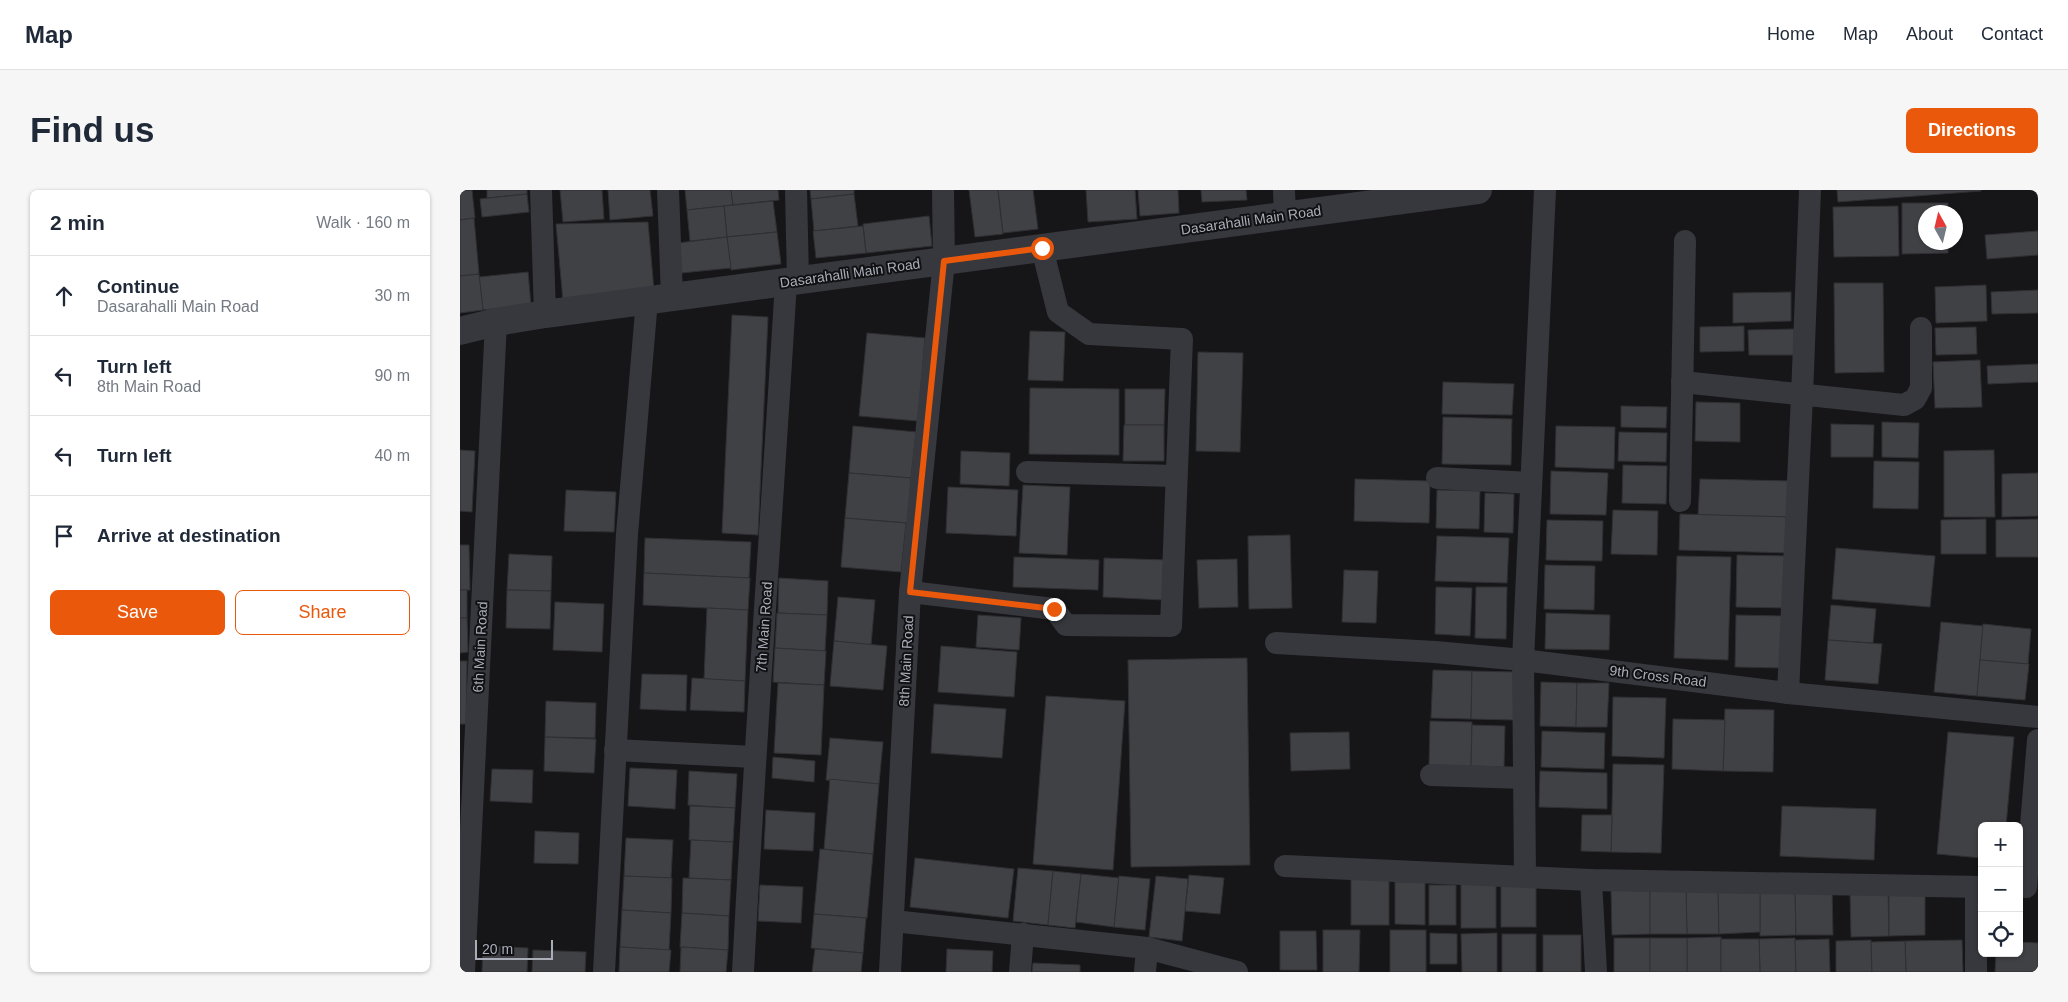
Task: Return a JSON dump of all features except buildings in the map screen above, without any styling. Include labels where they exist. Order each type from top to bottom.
[{"type":"street","points":[[541,190],[546,314]]},
{"type":"street","points":[[604,972],[627,534],[660,299],[668,190]]},
{"type":"street","name":"7th Main Road","points":[[743,972],[754,757],[792,281],[796,190]]},
{"type":"street","name":"8th Main Road","points":[[890,972],[910,592],[944,261],[943,190]]},
{"type":"street","name":"Dasarahalli Main Road","points":[[460,331],[496,322],[546,314],[1042,248],[1285,203],[1478,190]]},
{"type":"street","points":[[1525,876],[1522,660],[1545,190]]},
{"type":"street","points":[[1788,692],[1810,190]]},
{"type":"street","points":[[1680,501],[1685,241]]},
{"type":"street","points":[[910,592],[1054,609],[1066,625],[1171,626],[1182,338],[1089,334],[1058,312],[1042,248]]},
{"type":"street","name":"6th Main Road","points":[[464,972],[496,322]]},
{"type":"street","points":[[1682,382],[1802,396],[1904,405],[1915,400],[1920,388],[1920,328]]},
{"type":"street","points":[[1027,472],[1176,476]]},
{"type":"street","points":[[1438,478],[1531,483]]},
{"type":"street","name":"9th Cross Road","points":[[1276,643],[1435,652],[1522,660],[1788,692],[2038,717]]},
{"type":"street","points":[[2028,887],[2038,740]]},
{"type":"street","points":[[615,750],[754,757]]},
{"type":"street","points":[[1431,775],[1524,778]]},
{"type":"street","points":[[1285,866],[1591,880],[1978,887]]},
{"type":"street","points":[[1591,880],[1596,972]]},
{"type":"street","points":[[1976,972],[1978,912]]},
{"type":"street","points":[[893,921],[1147,948],[1237,972]]},
{"type":"street","points":[[1020,972],[1023,934]]},
{"type":"street","points":[[1145,972],[1147,948]]},
{"type":"route","points":[[1042,248],[944,261],[910,592],[1054,609]]}]
